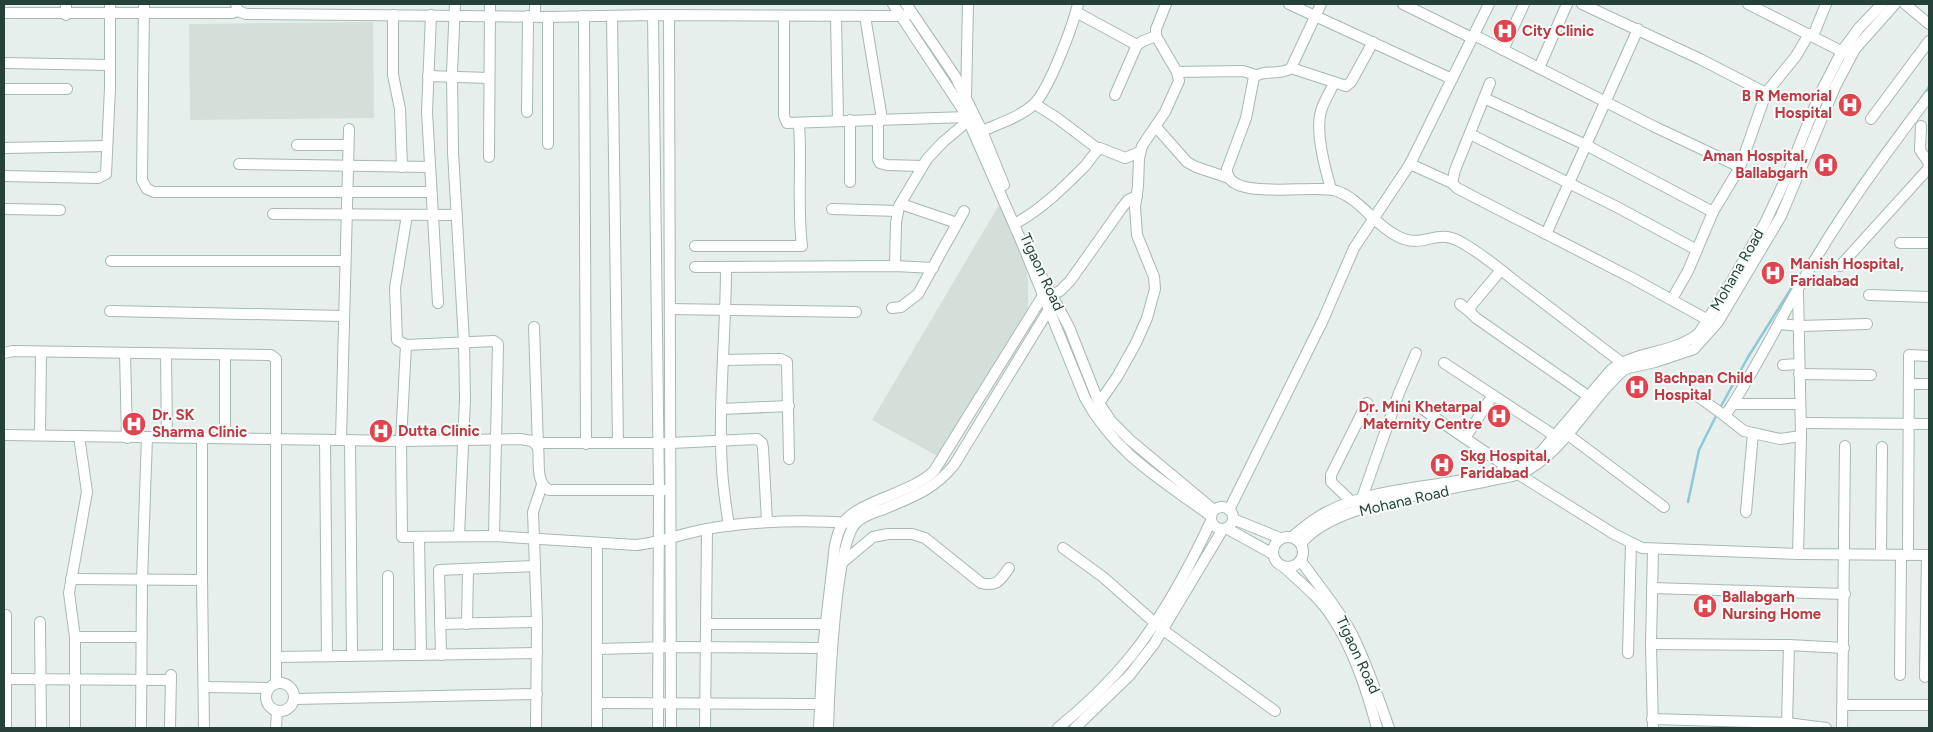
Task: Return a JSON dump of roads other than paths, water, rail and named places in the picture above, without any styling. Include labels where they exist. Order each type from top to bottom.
[{"type":"street","points":[[402,4],[398,15],[393,74],[400,109],[402,167]]},
{"type":"street","points":[[455,4],[452,77],[453,152],[464,342],[465,399],[459,536]]},
{"type":"street","points":[[488,157],[490,4]]},
{"type":"street","points":[[527,112],[532,16],[536,4]]},
{"type":"street","name":"Tigaon Road","points":[[893,4],[966,112],[982,131],[1092,412],[1110,436],[1139,464],[1212,516]]},
{"type":"street","name":"Tigaon Road","points":[[906,4],[955,76],[966,112]]},
{"type":"street","points":[[968,4],[966,112],[1049,301]]},
{"type":"street","points":[[1100,403],[1136,342],[1147,318],[1155,289],[1154,277],[1135,228],[1135,207],[1140,152],[1144,141],[1156,127],[1165,112],[1178,85],[1177,72],[1156,36],[1156,29],[1166,4]]},
{"type":"street","points":[[1289,4],[1452,79]]},
{"type":"street","points":[[1177,72],[1243,71],[1255,75],[1286,72],[1291,68],[1321,4]]},
{"type":"street","points":[[1403,4],[1503,50],[1740,167]]},
{"type":"street","points":[[1075,728],[1129,676],[1163,630],[1228,521],[1324,320],[1354,248],[1410,164],[1489,4]]},
{"type":"street","points":[[1503,50],[1524,4]]},
{"type":"street","points":[[1539,68],[1567,4]]},
{"type":"street","points":[[1582,4],[1638,29],[1766,93]]},
{"type":"street","points":[[1748,4],[1846,54]]},
{"type":"street","points":[[1672,299],[1686,277],[1713,212],[1740,167],[1766,93],[1811,35],[1826,4]]},
{"type":"street","name":"Mohana Road","points":[[1292,536],[1326,512],[1358,500],[1408,489],[1514,472],[1534,458],[1555,436],[1610,370],[1692,338],[1708,320],[1768,216],[1795,158],[1806,124],[1859,28],[1882,4]]},
{"type":"street","name":"Mohana Road","points":[[1302,544],[1308,534],[1353,512],[1407,498],[1462,488],[1514,472],[1548,455],[1611,383],[1624,365],[1655,362],[1694,349],[1718,322],[1781,216],[1835,87],[1846,54],[1861,42],[1895,4]]},
{"type":"street","points":[[1905,4],[1929,24]]},
{"type":"street","points":[[4,13],[21,9],[197,8],[232,13],[237,8],[246,14],[310,9],[398,15],[548,17],[653,15],[902,16],[912,13]]},
{"type":"street","points":[[982,131],[1035,104],[1056,64],[1077,8],[1137,45]]},
{"type":"street","points":[[4,176],[102,177],[106,172],[110,9]]},
{"type":"street","points":[[144,9],[142,180],[148,189],[154,192],[431,192]]},
{"type":"street","points":[[431,15],[427,112],[438,303]]},
{"type":"street","points":[[653,15],[659,490],[658,728]]},
{"type":"street","points":[[669,15],[671,728]]},
{"type":"street","points":[[584,16],[586,444]]},
{"type":"street","points":[[612,16],[618,443]]},
{"type":"street","points":[[784,16],[784,116],[787,123],[799,124],[966,112]]},
{"type":"street","points":[[836,16],[838,121]]},
{"type":"street","points":[[865,16],[880,119],[878,159],[880,163],[887,165],[922,166]]},
{"type":"street","points":[[548,17],[548,144]]},
{"type":"street","points":[[1546,234],[1638,29]]},
{"type":"street","points":[[1115,95],[1137,45],[1156,36]]},
{"type":"street","points":[[1872,119],[1929,41]]},
{"type":"street","points":[[1291,68],[1343,86],[1351,82],[1373,42]]},
{"type":"street","points":[[4,63],[110,65]]},
{"type":"street","points":[[1229,178],[1227,172],[1229,163],[1246,118],[1255,75]]},
{"type":"street","points":[[428,76],[489,78]]},
{"type":"street","points":[[1331,189],[1323,157],[1320,118],[1322,108],[1334,83]]},
{"type":"street","points":[[1452,183],[1490,83]]},
{"type":"street","points":[[4,90],[67,89]]},
{"type":"street","points":[[1725,416],[1751,376],[1798,289],[1832,233],[1929,96]]},
{"type":"street","points":[[1484,98],[1586,145],[1713,212]]},
{"type":"street","points":[[1035,104],[1098,149],[1103,148],[1125,158],[1140,152]]},
{"type":"street","points":[[895,266],[899,207],[922,166],[966,112]]},
{"type":"street","points":[[850,120],[850,182]]},
{"type":"street","points":[[1840,266],[1928,169],[1929,163],[1920,150],[1925,126],[1909,123]]},
{"type":"street","points":[[695,246],[802,246],[799,202],[801,146],[799,124]]},
{"type":"street","points":[[1156,127],[1187,162],[1229,178],[1236,184],[1260,189],[1331,189],[1357,202],[1390,232],[1412,242],[1442,236],[1452,237],[1501,270],[1624,365]]},
{"type":"street","points":[[349,129],[343,316],[352,656]]},
{"type":"street","points":[[1470,134],[1615,206],[1697,250]]},
{"type":"street","points":[[297,145],[348,145]]},
{"type":"street","points":[[4,148],[107,146]]},
{"type":"street","points":[[1018,222],[1030,215],[1056,192],[1084,166],[1098,149]]},
{"type":"street","points":[[239,164],[430,167]]},
{"type":"street","points":[[1410,164],[1452,183],[1471,195],[1672,299],[1708,320]]},
{"type":"street","points":[[819,728],[823,648],[835,546],[844,522],[860,509],[917,484],[934,471],[1049,301],[1070,281],[1121,208],[1128,200],[1136,196]]},
{"type":"street","points":[[832,209],[899,207],[957,223]]},
{"type":"street","points":[[4,209],[60,210]]},
{"type":"street","points":[[892,308],[901,307],[913,300],[964,211]]},
{"type":"street","points":[[273,214],[457,215]]},
{"type":"street","points":[[407,215],[394,297],[397,340],[406,345],[494,341],[498,344],[494,536]]},
{"type":"street","points":[[1900,243],[1929,243]]},
{"type":"street","points":[[111,261],[345,261]]},
{"type":"street","points":[[695,267],[895,266],[933,268]]},
{"type":"street","points":[[726,267],[722,441],[723,478],[729,526]]},
{"type":"street","points":[[1470,312],[1472,306],[1501,270]]},
{"type":"street","points":[[1798,289],[1801,423],[1798,554]]},
{"type":"street","points":[[1869,295],[1929,297]]},
{"type":"street","points":[[828,728],[835,612],[848,538],[855,523],[865,516],[929,489],[946,475],[954,465],[1049,301]]},
{"type":"street","name":"Tigaon Road","points":[[1049,301],[1069,327],[1100,403],[1119,430],[1212,516]]},
{"type":"street","points":[[1460,304],[1476,318],[1588,396]]},
{"type":"street","points":[[670,309],[856,312]]},
{"type":"street","points":[[110,311],[343,316]]},
{"type":"street","points":[[1779,324],[1800,326],[1867,324]]},
{"type":"street","points":[[534,327],[538,445],[542,485],[533,512],[537,622],[536,728]]},
{"type":"street","points":[[406,345],[401,441],[402,537],[494,536],[636,546],[707,529],[767,522],[802,520],[855,523]]},
{"type":"street","points":[[4,353],[13,351],[271,356],[276,359],[276,657],[272,686],[265,697],[272,710],[286,710],[293,704],[294,694],[289,686],[285,684],[272,686],[204,687]]},
{"type":"street","points":[[40,435],[41,352]]},
{"type":"street","points":[[125,353],[127,438]]},
{"type":"street","points":[[1367,403],[1331,475],[1331,482],[1358,500],[1416,353]]},
{"type":"street","points":[[166,354],[167,437]]},
{"type":"street","points":[[225,355],[225,437]]},
{"type":"street","points":[[1900,675],[1909,424],[1909,356],[1929,356]]},
{"type":"street","points":[[723,360],[786,360],[789,406],[789,459]]},
{"type":"street","points":[[1444,363],[1555,436]]},
{"type":"street","points":[[1783,365],[1799,369],[1872,375]]},
{"type":"street","points":[[1909,384],[1929,384]]},
{"type":"street","points":[[1465,438],[1493,395]]},
{"type":"street","points":[[1696,395],[1744,431],[1780,439],[1801,436]]},
{"type":"street","points":[[1733,404],[1800,404]]},
{"type":"street","points":[[722,409],[789,406]]},
{"type":"street","points":[[1421,408],[1514,472],[1631,543],[1653,550],[1928,555],[1925,677]]},
{"type":"street","points":[[1801,423],[1929,424]]},
{"type":"street","points":[[1746,512],[1753,433]]},
{"type":"street","points":[[1567,434],[1664,507]]},
{"type":"street","points":[[4,435],[18,439],[40,435],[127,438],[225,437],[401,441],[496,438],[527,439],[538,445],[671,443],[757,439],[762,443],[767,522]]},
{"type":"street","points":[[74,728],[75,679],[74,638],[70,600],[71,579],[87,492],[79,436]]},
{"type":"street","points":[[141,728],[142,580],[147,438]]},
{"type":"street","points":[[202,438],[204,728]]},
{"type":"street","points":[[326,440],[327,656]]},
{"type":"street","points":[[1842,728],[1845,446]]},
{"type":"street","points":[[1881,554],[1882,447]]},
{"type":"street","points":[[542,485],[549,490],[671,490]]},
{"type":"street","points":[[1058,728],[1084,706],[1120,669],[1155,622],[1174,593],[1212,516],[1222,507],[1228,521],[1273,554],[1279,564],[1284,567],[1290,567],[1301,561],[1303,556],[1302,544],[1292,536],[1280,538],[1228,521],[1216,527],[1212,516]]},
{"type":"street","points":[[705,728],[707,529]]},
{"type":"street","points":[[843,562],[873,537],[888,534],[912,534],[925,538],[981,583],[989,585],[998,582],[1009,568]]},
{"type":"street","points":[[419,536],[421,655]]},
{"type":"street","points":[[1273,554],[1276,542],[1280,538]]},
{"type":"street","points":[[1628,653],[1631,543]]},
{"type":"street","points":[[597,544],[597,728]]},
{"type":"street","points":[[1062,548],[1103,577],[1163,630],[1275,711]]},
{"type":"street","points":[[1653,550],[1651,644],[1653,724],[1787,723],[1826,728]]},
{"type":"street","name":"Tigaon Road","points":[[1301,561],[1352,634],[1368,670],[1389,728]]},
{"type":"street","points":[[441,655],[439,570],[536,566]]},
{"type":"street","name":"Tigaon Road","points":[[1284,567],[1320,602],[1343,635],[1363,684],[1377,728]]},
{"type":"street","points":[[467,624],[468,569]]},
{"type":"street","points":[[388,576],[388,655]]},
{"type":"street","points":[[71,579],[202,580]]},
{"type":"street","points":[[1652,588],[1844,594]]},
{"type":"street","points":[[6,615],[6,728]]},
{"type":"street","points":[[40,622],[41,728]]},
{"type":"street","points":[[440,624],[537,622]]},
{"type":"street","points":[[707,624],[826,624]]},
{"type":"street","points":[[74,638],[141,637]]},
{"type":"street","points":[[1651,644],[1790,645],[1844,648]]},
{"type":"street","points":[[1787,723],[1790,645]]},
{"type":"street","points":[[598,649],[671,647],[823,648]]},
{"type":"street","points":[[276,657],[537,653]]},
{"type":"street","points":[[5,679],[140,681],[171,677],[170,728]]},
{"type":"street","points":[[294,699],[537,694]]},
{"type":"street","points":[[597,703],[820,704]]},
{"type":"street","points":[[1843,705],[1929,705]]},
{"type":"street","points":[[276,711],[276,728]]},
{"type":"waterway","points":[[1921,99],[1929,87]]},
{"type":"waterway","points":[[1846,202],[1863,178]]},
{"type":"waterway","points":[[1720,408],[1748,357],[1799,276]]},
{"type":"waterway","points":[[1688,502],[1699,450],[1717,414]]},
{"type":"place","name":"City Clinic","points":[[1505,31]]},
{"type":"place","name":"B R Memorial Hospital","points":[[1850,105]]},
{"type":"place","name":"Aman Hospital, Ballabgarh","points":[[1826,165]]},
{"type":"place","name":"Manish Hospital, Faridabad","points":[[1773,273]]},
{"type":"place","name":"Bachpan Child Hospital","points":[[1637,387]]},
{"type":"place","name":"Dr. Mini Khetarpal Maternity Centre","points":[[1499,416]]},
{"type":"place","name":"Dr. SK Sharma Clinic","points":[[134,424]]},
{"type":"place","name":"Dutta Clinic","points":[[381,431]]},
{"type":"place","name":"Skg Hospital, Faridabad","points":[[1442,465]]},
{"type":"place","name":"Ballabgarh Nursing Home","points":[[1705,606]]}]
